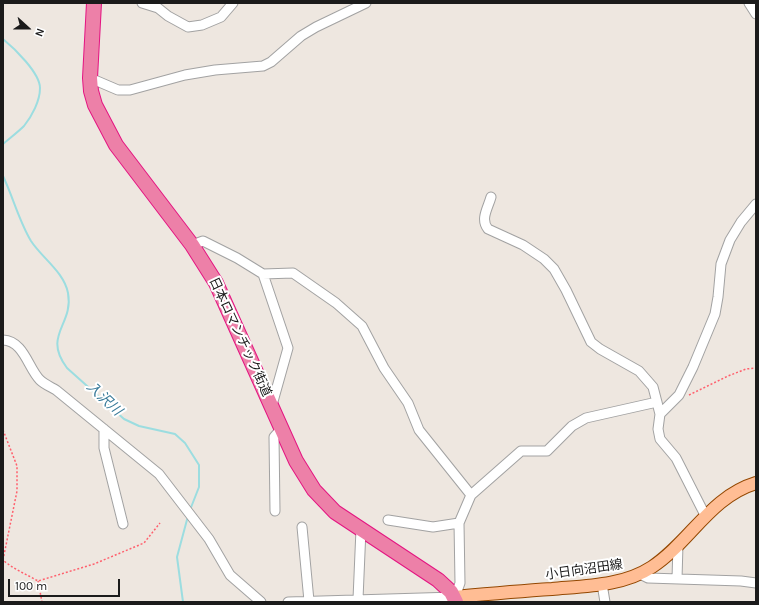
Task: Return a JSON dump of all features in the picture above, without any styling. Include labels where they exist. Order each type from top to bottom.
[{"type":"highway","name":"日本ロマンチック街道","points":[[94,3],[90,78],[91,91],[96,105],[116,145],[192,245],[216,283],[296,461],[314,490],[335,512],[438,580],[456,599]]},
{"type":"main road","name":"小日向沼田線","points":[[456,599],[602,584],[640,574],[653,566],[678,544],[705,515],[727,498],[756,483]]},
{"type":"street","points":[[142,3],[158,8],[168,16],[188,27],[202,25],[221,17],[233,3]]},
{"type":"street","points":[[90,78],[118,90],[130,90],[200,72],[263,66],[301,36],[316,27],[366,3]]},
{"type":"street","points":[[749,3],[756,14]]},
{"type":"street","points":[[492,197],[484,218],[485,225],[488,229],[523,245],[544,259],[554,269],[566,290],[591,342],[600,349],[639,371],[653,386],[660,414],[658,429],[660,439],[676,458],[705,515]]},
{"type":"street","points":[[660,414],[679,395],[715,314],[721,264],[730,240],[741,222],[756,204]]},
{"type":"street","points":[[192,245],[203,241],[237,258],[263,274],[293,273],[336,302],[362,326],[384,368],[408,404],[419,430],[471,495]]},
{"type":"street","points":[[263,274],[288,348],[272,405]]},
{"type":"street","points":[[3,340],[8,340],[18,346],[40,380],[56,390],[160,474],[209,539],[230,575],[261,602]]},
{"type":"street","points":[[288,602],[358,599],[456,599],[460,583],[460,523],[471,495],[522,451],[548,451],[572,426],[586,418],[657,402]]},
{"type":"street","points":[[275,511],[274,437],[282,428]]},
{"type":"street","points":[[104,429],[104,448],[123,524]]},
{"type":"street","points":[[388,520],[433,527],[460,523]]},
{"type":"street","points":[[302,527],[309,601]]},
{"type":"street","points":[[358,599],[361,529]]},
{"type":"street","points":[[677,579],[678,544]]},
{"type":"street","points":[[640,574],[648,578],[741,581],[756,583]]},
{"type":"street","points":[[602,584],[605,602]]},
{"type":"path","points":[[679,395],[692,394],[728,376],[746,369],[756,368]]},
{"type":"path","points":[[3,430],[17,466],[17,484],[3,560],[10,567],[22,571],[38,581],[42,602]]},
{"type":"path","points":[[38,581],[94,564],[144,543],[160,523]]},
{"type":"waterway","name":"入沢川","points":[[3,39],[31,68],[36,75],[40,88],[37,103],[30,118],[24,126],[3,144]]},
{"type":"waterway","name":"入沢川","points":[[3,176],[31,241],[62,278],[66,285],[69,304],[58,338],[57,347],[60,357],[67,368],[124,419],[139,426],[175,434],[185,443],[199,465],[199,487],[190,510]]},
{"type":"waterway","name":"入沢川","points":[[183,602],[177,557],[188,516]]}]
